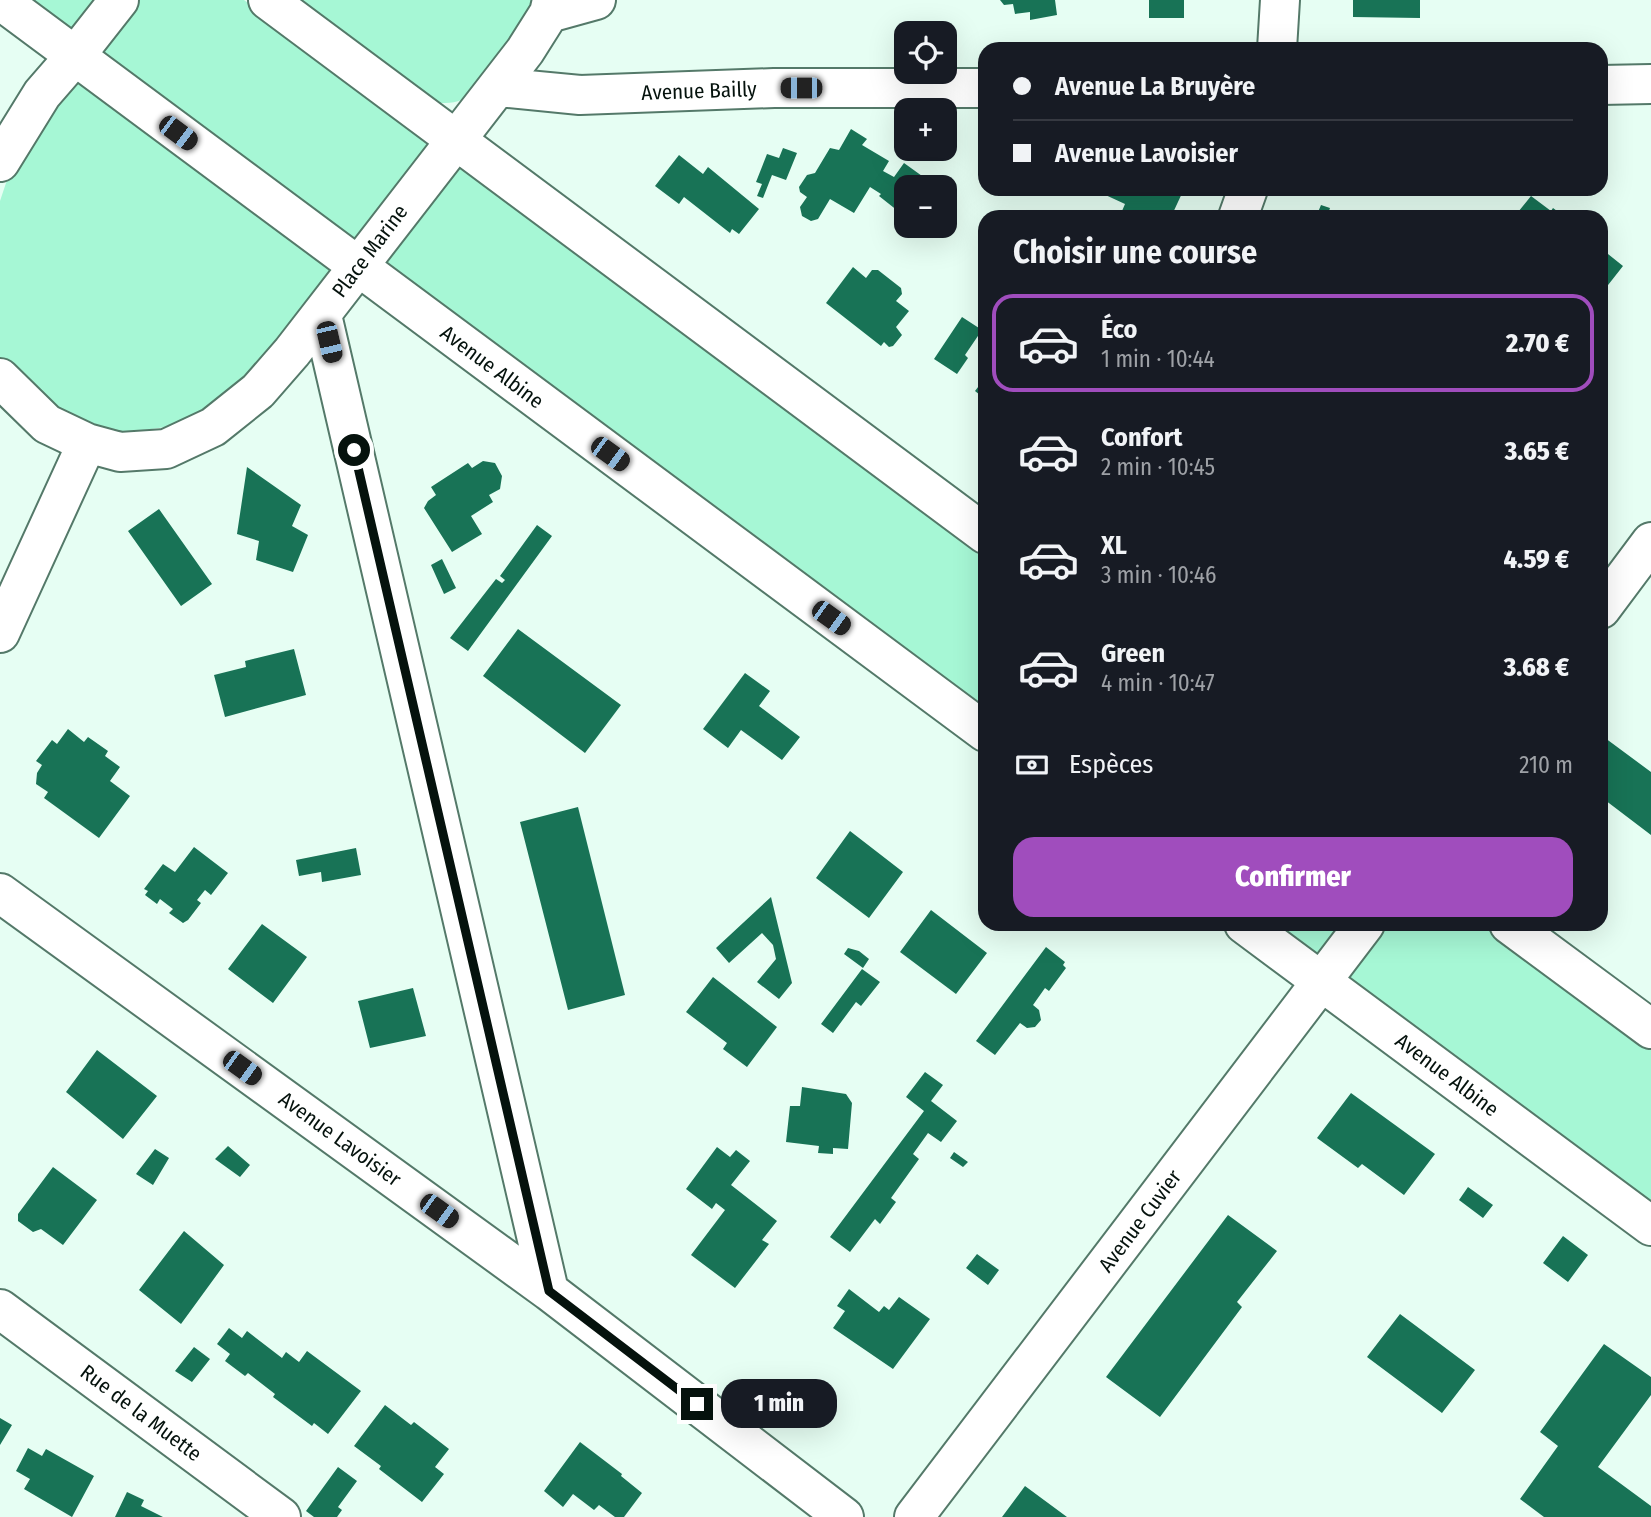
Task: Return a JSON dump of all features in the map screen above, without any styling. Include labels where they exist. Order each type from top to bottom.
[{"type":"street","name":"Avenue Albine","points":[[0,0],[978,727]]},
{"type":"street","points":[[0,162],[14,116],[42,94],[119,0]]},
{"type":"street","points":[[268,0],[978,529]]},
{"type":"street","points":[[550,7],[596,0]]},
{"type":"street","points":[[1277,42],[1280,0]]},
{"type":"street","name":"Place Marine","points":[[0,378],[47,424],[87,443],[120,452],[166,449],[213,427],[258,391],[322,315],[498,88],[550,7]]},
{"type":"street","points":[[1608,85],[1651,84]]},
{"type":"street","name":"Avenue Bailly","points":[[498,88],[580,95],[774,88],[978,88]]},
{"type":"street","points":[[322,315],[549,1291]]},
{"type":"street","points":[[0,633],[87,443]]},
{"type":"street","points":[[1608,600],[1645,551],[1651,516]]},
{"type":"street","name":"Avenue Lavoisier","points":[[0,893],[549,1291],[844,1517]]},
{"type":"street","name":"Avenue Albine","points":[[1253,931],[1651,1226]]},
{"type":"street","name":"Avenue Cuvier","points":[[914,1517],[1360,931]]},
{"type":"street","points":[[1518,931],[1651,1029]]},
{"type":"street","name":"Rue de la Muette","points":[[0,1309],[281,1517]]},
{"type":"green space","points":[[21,0],[244,0],[978,546],[978,712]]},
{"type":"green space","points":[[288,0],[535,0],[505,51],[479,87],[462,100],[437,103]]},
{"type":"green space","points":[[77,73],[341,273],[286,340],[210,414],[179,425],[138,431],[100,432],[68,418],[0,360],[0,201],[8,177]]},
{"type":"green space","points":[[1273,931],[1496,931],[1651,1046],[1651,1212]]},
{"type":"building","points":[[1000,0],[1055,0],[1057,15],[1030,20],[1030,12],[1015,14],[1013,4],[1004,5]]},
{"type":"building","points":[[1149,0],[1184,0],[1184,18],[1149,18]]},
{"type":"building","points":[[1353,0],[1420,0],[1420,18],[1353,17]]},
{"type":"building","points":[[851,129],[867,139],[862,145],[889,161],[883,171],[894,177],[894,208],[870,187],[854,213],[830,199],[818,219],[811,221],[802,216],[800,207],[807,197],[800,192],[799,187],[807,175],[815,173],[830,148],[839,150]]},
{"type":"building","points":[[783,148],[797,153],[786,180],[772,175],[763,198],[757,196],[762,184],[756,182],[767,154],[779,158]]},
{"type":"building","points":[[679,155],[703,174],[708,167],[759,209],[739,234],[732,229],[730,233],[684,197],[679,204],[655,186]]},
{"type":"building","points":[[904,163],[921,175],[895,175]]},
{"type":"building","points":[[1108,196],[1181,196],[1174,210],[1122,210],[1125,204]]},
{"type":"building","points":[[1531,196],[1550,210],[1520,210]]},
{"type":"building","points":[[1321,205],[1330,208],[1329,210],[1319,210]]},
{"type":"building","points":[[1608,254],[1623,266],[1608,285]]},
{"type":"building","points":[[853,267],[866,278],[872,270],[878,270],[901,288],[902,294],[896,301],[909,311],[896,327],[902,335],[893,346],[889,347],[884,342],[881,346],[826,303]]},
{"type":"building","points":[[962,317],[978,327],[978,336],[965,355],[968,358],[957,374],[934,359]]},
{"type":"building","points":[[483,461],[495,463],[502,476],[500,489],[489,495],[493,502],[471,516],[482,534],[452,552],[424,508],[436,495],[431,487],[468,463],[472,468]]},
{"type":"building","points":[[247,467],[301,505],[292,526],[308,535],[293,572],[256,560],[259,541],[237,534]]},
{"type":"building","points":[[159,509],[212,584],[181,606],[128,531]]},
{"type":"building","points":[[537,525],[552,536],[468,651],[450,638],[496,579],[502,583],[505,580],[500,576]]},
{"type":"building","points":[[442,559],[456,588],[444,594],[431,565]]},
{"type":"building","points":[[518,629],[621,705],[585,753],[483,676]]},
{"type":"building","points":[[294,649],[306,695],[225,717],[214,675],[246,667],[245,661]]},
{"type":"building","points":[[745,673],[770,691],[759,706],[800,737],[782,760],[741,730],[728,748],[703,729]]},
{"type":"building","points":[[68,729],[84,742],[88,737],[108,751],[105,756],[120,767],[110,781],[130,796],[99,838],[44,798],[48,792],[36,784],[37,773],[42,765],[36,761],[52,740],[57,744]]},
{"type":"building","points":[[1608,740],[1651,772],[1651,835],[1608,802]]},
{"type":"building","points":[[578,807],[625,995],[568,1010],[520,822]]},
{"type":"building","points":[[850,831],[903,872],[869,918],[816,878]]},
{"type":"building","points":[[194,847],[228,873],[211,895],[205,890],[197,900],[201,903],[183,923],[169,913],[173,909],[160,899],[157,904],[145,895],[148,891],[144,889],[163,864],[175,872]]},
{"type":"building","points":[[356,848],[361,875],[322,882],[321,872],[299,876],[296,860]]},
{"type":"building","points":[[771,897],[792,983],[779,999],[757,982],[776,959],[773,945],[762,933],[729,963],[716,948]]},
{"type":"building","points":[[931,910],[987,953],[956,994],[900,952]]},
{"type":"building","points":[[262,924],[307,957],[273,1003],[228,969]]},
{"type":"building","points":[[1046,947],[1065,962],[1063,965],[1066,968],[1049,991],[1045,988],[1033,1005],[1039,1010],[1041,1020],[1035,1027],[1027,1028],[1020,1023],[995,1055],[976,1041]]},
{"type":"building","points":[[848,948],[859,951],[869,959],[863,968],[844,954]]},
{"type":"building","points":[[862,969],[880,982],[861,1006],[856,1002],[833,1033],[821,1024]]},
{"type":"building","points":[[713,977],[777,1027],[747,1067],[723,1049],[727,1043],[686,1012]]},
{"type":"building","points":[[413,988],[426,1036],[370,1048],[358,1001]]},
{"type":"building","points":[[97,1050],[157,1096],[123,1139],[66,1092]]},
{"type":"building","points":[[925,1072],[943,1085],[931,1101],[957,1121],[941,1142],[928,1133],[913,1154],[919,1159],[891,1198],[896,1202],[880,1224],[875,1219],[850,1252],[830,1237],[924,1111],[906,1097]]},
{"type":"building","points":[[802,1087],[846,1094],[852,1103],[848,1149],[833,1148],[833,1154],[818,1153],[819,1146],[786,1142],[790,1106],[800,1106]]},
{"type":"building","points":[[1351,1093],[1435,1154],[1404,1195],[1362,1164],[1358,1168],[1317,1138]]},
{"type":"building","points":[[228,1146],[250,1165],[240,1177],[215,1159]]},
{"type":"building","points":[[717,1147],[730,1157],[736,1150],[750,1161],[731,1185],[777,1221],[762,1240],[769,1244],[735,1288],[691,1255],[725,1210],[716,1203],[712,1209],[686,1189]]},
{"type":"building","points":[[155,1149],[169,1158],[153,1185],[136,1174]]},
{"type":"building","points":[[954,1152],[968,1162],[963,1167],[950,1158]]},
{"type":"building","points":[[53,1167],[97,1200],[63,1245],[41,1229],[33,1232],[18,1221],[18,1214]]},
{"type":"building","points":[[1468,1187],[1493,1205],[1483,1218],[1459,1200]]},
{"type":"building","points":[[1228,1215],[1277,1251],[1237,1302],[1242,1307],[1160,1417],[1106,1377]]},
{"type":"building","points":[[184,1231],[224,1265],[181,1324],[139,1290]]},
{"type":"building","points":[[1563,1236],[1588,1255],[1568,1282],[1543,1263]]},
{"type":"building","points":[[977,1254],[999,1270],[988,1285],[966,1268]]},
{"type":"building","points":[[849,1289],[879,1312],[884,1306],[889,1310],[899,1297],[930,1319],[893,1369],[833,1328],[845,1311],[837,1306]]},
{"type":"building","points":[[1400,1314],[1475,1370],[1442,1413],[1367,1357]]},
{"type":"building","points":[[229,1328],[242,1338],[247,1331],[282,1358],[286,1352],[299,1362],[307,1351],[361,1391],[328,1434],[314,1423],[312,1426],[273,1397],[275,1394],[248,1373],[245,1376],[225,1361],[230,1354],[217,1344]]},
{"type":"building","points":[[1604,1344],[1651,1377],[1651,1395],[1598,1467],[1651,1506],[1651,1517],[1544,1517],[1520,1499],[1558,1446],[1540,1432]]},
{"type":"building","points":[[194,1347],[210,1359],[192,1382],[175,1371]]},
{"type":"building","points":[[385,1405],[411,1425],[414,1422],[449,1449],[435,1467],[444,1474],[422,1502],[354,1446]]},
{"type":"building","points":[[0,1418],[12,1425],[0,1445]]},
{"type":"building","points":[[580,1442],[642,1493],[624,1517],[615,1517],[599,1505],[594,1510],[573,1494],[563,1507],[544,1491]]},
{"type":"building","points":[[28,1448],[42,1456],[46,1449],[94,1476],[72,1517],[24,1489],[30,1479],[16,1471]]},
{"type":"building","points":[[338,1467],[357,1481],[338,1507],[342,1510],[337,1517],[314,1517],[306,1511]]},
{"type":"building","points":[[1025,1486],[1067,1517],[1002,1517]]},
{"type":"building","points":[[127,1492],[144,1500],[141,1506],[163,1517],[115,1517]]},
{"type":"route","points":[[354,450],[549,1291],[697,1404]]}]
